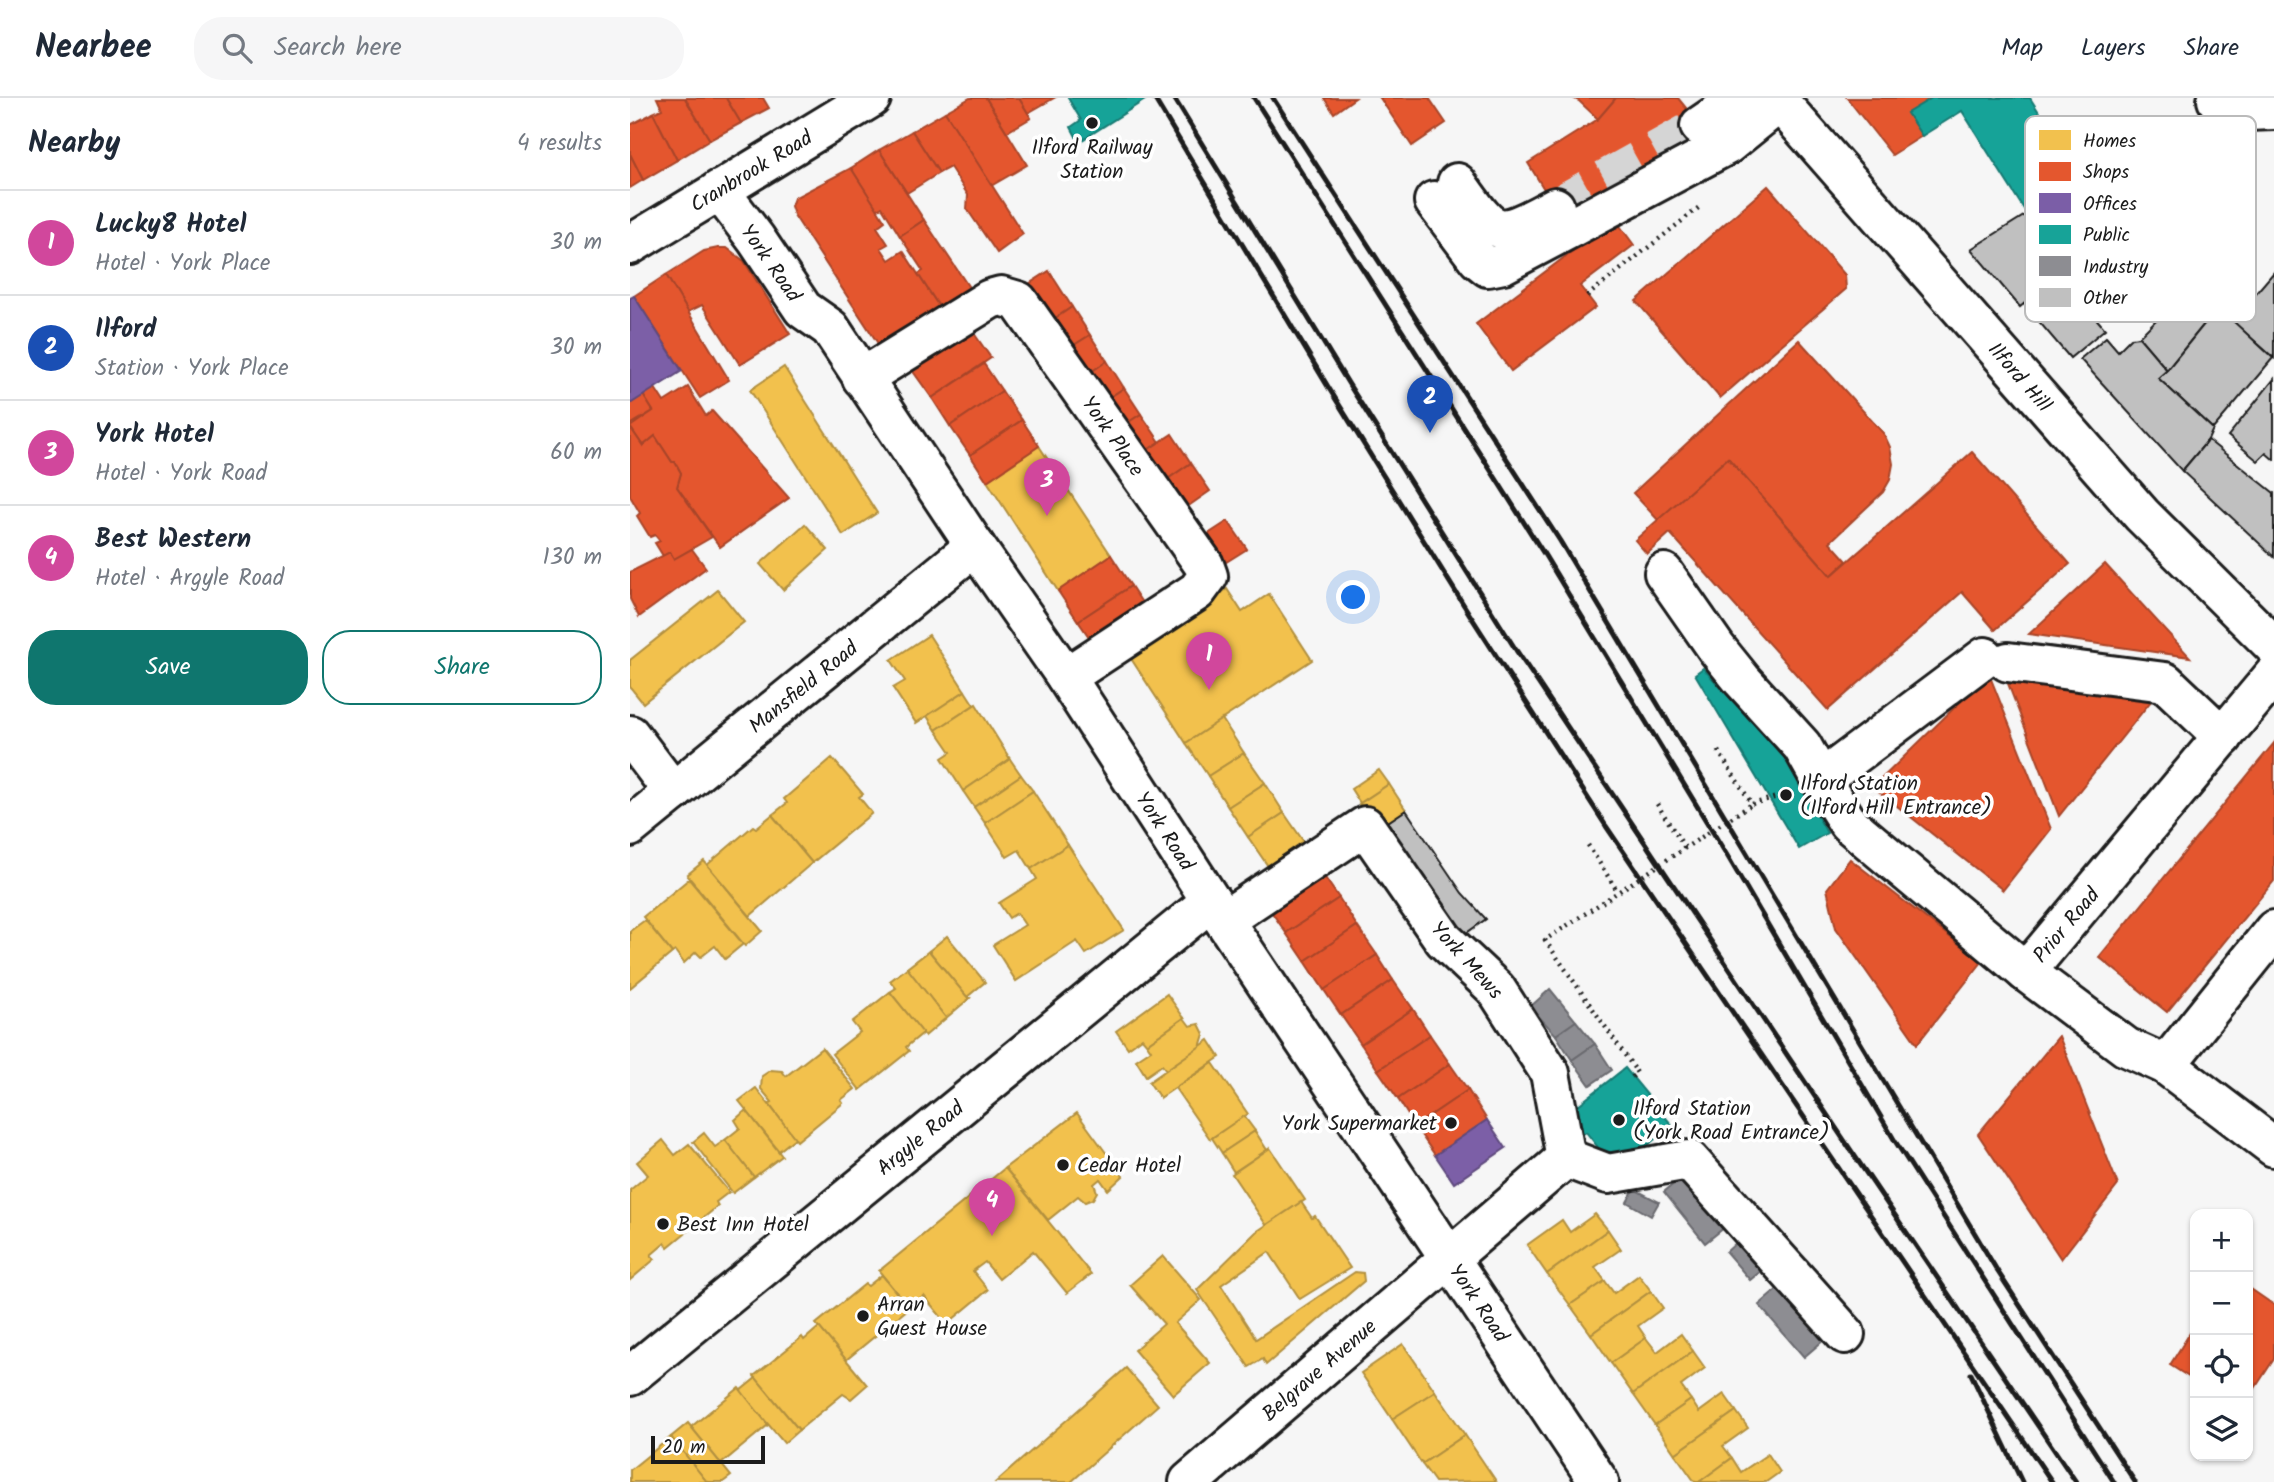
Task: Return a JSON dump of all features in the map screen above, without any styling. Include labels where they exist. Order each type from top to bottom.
[{"type":"street","name":"Cranbrook Road","points":[[630,244],[871,98]]},
{"type":"street","points":[[1700,126],[1741,98]]},
{"type":"street","points":[[1555,207],[1518,226],[1504,230],[1491,226],[1445,192],[1478,259],[1488,267],[1503,264],[1727,145],[1778,100]]},
{"type":"street","name":"Ilford Hill","points":[[1778,100],[2142,515],[2274,646]]},
{"type":"street","points":[[2217,100],[2247,111],[2274,110]]},
{"type":"street","name":"York Road","points":[[719,190],[803,309],[830,328],[1066,677],[1217,911],[1599,1482]]},
{"type":"street","name":"York Place","points":[[862,377],[990,299],[1001,296],[1017,300],[1205,565],[1208,576],[1197,591],[1066,677]]},
{"type":"street","name":"Mansfield Road","points":[[630,827],[975,546]]},
{"type":"street","points":[[1664,573],[1741,680],[1802,746],[1848,823],[2026,972]]},
{"type":"street","points":[[1821,780],[1997,660],[2165,682],[2223,737]]},
{"type":"street","name":"Prior Road","points":[[2274,676],[2026,972],[2126,1047],[2166,1065],[2274,1147]]},
{"type":"street","points":[[630,735],[673,792]]},
{"type":"street","name":"York Mews","points":[[1217,911],[1365,826],[1444,940],[1496,989],[1550,1073],[1566,1158]]},
{"type":"street","name":"Argyle Road","points":[[630,1376],[1217,911]]},
{"type":"street","points":[[2166,1065],[2274,930]]},
{"type":"street","points":[[1449,1258],[1566,1158],[1608,1174],[1689,1160],[1845,1334]]},
{"type":"street","name":"Belgrave Avenue","points":[[1189,1482],[1449,1258]]},
{"type":"path","points":[[1587,296],[1703,205]]},
{"type":"path","points":[[1632,1077],[1637,1073],[1634,1068],[1545,940],[1752,804],[1718,751]]},
{"type":"path","points":[[1657,804],[1685,848]]},
{"type":"path","points":[[1588,845],[1618,892]]},
{"type":"building: Homes","points":[[784,367],[877,513],[843,535],[750,390]]},
{"type":"building: Homes","points":[[1039,446],[1111,555],[1058,591],[987,481]]},
{"type":"building: Homes","points":[[805,524],[828,550],[783,590],[760,564]]},
{"type":"building: Homes","points":[[1227,589],[1242,612],[1269,594],[1312,660],[1186,743],[1128,654]]},
{"type":"building: Homes","points":[[718,590],[744,622],[643,703],[630,687],[630,660]]},
{"type":"building: Homes","points":[[929,635],[965,691],[916,723],[893,688],[905,681],[891,660]]},
{"type":"building: Homes","points":[[965,691],[974,705],[936,730],[927,716]]},
{"type":"building: Homes","points":[[976,704],[1010,759],[963,791],[942,758],[951,752],[936,730]]},
{"type":"building: Homes","points":[[1222,719],[1244,753],[1208,776],[1186,743]]},
{"type":"building: Homes","points":[[1244,753],[1265,783],[1228,807],[1208,776]]},
{"type":"building: Homes","points":[[832,758],[863,794],[859,797],[872,813],[812,863],[772,815],[787,803],[784,799]]},
{"type":"building: Homes","points":[[1010,759],[1021,775],[974,807],[963,791]]},
{"type":"building: Homes","points":[[1379,770],[1389,784],[1360,803],[1351,789]]},
{"type":"building: Homes","points":[[1021,775],[1033,791],[985,823],[974,807]]},
{"type":"building: Homes","points":[[1265,783],[1284,813],[1248,837],[1228,807]]},
{"type":"building: Homes","points":[[1389,784],[1406,810],[1376,830],[1359,804]]},
{"type":"building: Homes","points":[[1033,791],[1068,845],[1031,869],[1019,850],[1007,857],[985,823]]},
{"type":"building: Homes","points":[[1284,813],[1306,845],[1270,869],[1248,837]]},
{"type":"building: Homes","points":[[772,815],[812,863],[750,916],[707,865],[753,826],[756,828]]},
{"type":"building: Homes","points":[[1068,845],[1124,930],[1086,954],[1077,941],[1016,981],[993,945],[1025,925],[1017,913],[1009,918],[999,903],[1037,879],[1031,869]]},
{"type":"building: Homes","points":[[704,861],[762,931],[745,946],[687,875]]},
{"type":"building: Homes","points":[[689,879],[743,944],[725,959],[715,946],[701,957],[696,952],[684,963],[675,951],[672,953],[643,917]]},
{"type":"building: Homes","points":[[645,920],[672,953],[630,988],[630,931]]},
{"type":"building: Homes","points":[[947,936],[985,982],[967,997],[929,951]]},
{"type":"building: Homes","points":[[929,951],[970,998],[946,1018],[907,968]]},
{"type":"building: Homes","points":[[907,968],[946,1018],[925,1036],[890,992],[896,988],[890,981]]},
{"type":"building: Homes","points":[[890,992],[923,1033],[906,1047],[909,1051],[860,1090],[832,1054],[860,1032],[852,1022]]},
{"type":"building: Homes","points":[[1167,994],[1184,1018],[1147,1044],[1142,1038],[1128,1048],[1116,1031]]},
{"type":"building: Homes","points":[[1184,1018],[1190,1026],[1199,1024],[1204,1034],[1200,1047],[1166,1070],[1162,1065],[1146,1076],[1136,1060],[1151,1050],[1147,1044]]},
{"type":"building: Homes","points":[[1209,1040],[1220,1057],[1160,1098],[1149,1082]]},
{"type":"building: Homes","points":[[822,1048],[855,1089],[841,1100],[843,1103],[797,1141],[769,1104],[772,1102],[761,1089],[762,1076],[771,1070],[782,1071],[786,1076]]},
{"type":"building: Homes","points":[[1213,1063],[1248,1114],[1210,1139],[1175,1088]]},
{"type":"building: Homes","points":[[756,1088],[795,1138],[779,1151],[739,1101]]},
{"type":"building: Homes","points":[[746,1110],[782,1156],[754,1177],[725,1140],[740,1128],[735,1120]]},
{"type":"building: Homes","name":"Cedar Hotel","points":[[1077,1113],[1123,1176],[1108,1190],[1100,1179],[1094,1184],[1097,1192],[1093,1199],[1085,1202],[1078,1196],[1048,1220],[1005,1168]]},
{"type":"building: Homes","points":[[1244,1116],[1255,1131],[1222,1153],[1212,1138]]},
{"type":"building: Homes","points":[[1255,1131],[1267,1150],[1234,1172],[1222,1153]]},
{"type":"building: Homes","points":[[704,1133],[715,1147],[725,1140],[754,1177],[733,1193],[693,1142]]},
{"type":"building: Homes","name":"Best Inn Hotel","points":[[663,1140],[675,1155],[689,1144],[729,1192],[716,1202],[718,1206],[668,1247],[665,1243],[651,1255],[655,1259],[630,1280],[630,1190],[648,1175],[637,1162]]},
{"type":"building: Homes","points":[[1270,1148],[1305,1200],[1267,1226],[1232,1174]]},
{"type":"building: Homes","points":[[1005,1168],[1091,1274],[1067,1293],[1033,1251],[999,1279],[985,1262],[973,1271],[988,1290],[947,1324],[924,1296],[909,1308],[879,1271]]},
{"type":"building: Homes","points":[[1301,1202],[1312,1218],[1315,1216],[1350,1268],[1300,1299],[1269,1252],[1221,1285],[1256,1339],[1355,1272],[1363,1273],[1364,1281],[1266,1365],[1263,1359],[1249,1367],[1197,1290],[1256,1232]]},
{"type":"building: Homes","points":[[1595,1214],[1608,1230],[1547,1274],[1527,1245],[1562,1220],[1570,1232]]},
{"type":"building: Homes","points":[[1608,1230],[1621,1249],[1595,1267],[1605,1281],[1570,1305],[1547,1274]]},
{"type":"building: Homes","points":[[1163,1256],[1201,1300],[1175,1323],[1210,1363],[1173,1395],[1134,1350],[1164,1324],[1130,1285]]},
{"type":"building: Homes","name":"Arran Guest House","points":[[882,1275],[909,1308],[846,1360],[816,1324],[865,1284],[868,1286]]},
{"type":"building: Homes","points":[[1639,1275],[1651,1291],[1591,1334],[1570,1305],[1605,1281],[1614,1293]]},
{"type":"building: Homes","points":[[1651,1291],[1663,1308],[1638,1326],[1646,1338],[1611,1363],[1591,1334]]},
{"type":"building: Homes","points":[[819,1327],[867,1385],[851,1399],[843,1394],[799,1430],[754,1376],[802,1337],[804,1340]]},
{"type":"building: Homes","points":[[1681,1334],[1693,1351],[1633,1394],[1611,1363],[1646,1338],[1657,1352]]},
{"type":"building: Homes","points":[[1403,1344],[1435,1391],[1392,1419],[1361,1373]]},
{"type":"building: Homes","points":[[1693,1351],[1705,1368],[1681,1386],[1691,1400],[1655,1425],[1633,1394]]},
{"type":"building: Homes","points":[[1126,1368],[1158,1405],[1071,1482],[996,1482]]},
{"type":"building: Homes","points":[[756,1378],[799,1430],[784,1443],[740,1391]]},
{"type":"building: Homes","points":[[739,1388],[768,1425],[721,1464],[691,1427]]},
{"type":"building: Homes","points":[[1435,1391],[1465,1435],[1422,1464],[1392,1419]]},
{"type":"building: Homes","points":[[1724,1394],[1736,1411],[1675,1454],[1655,1425],[1691,1400],[1699,1412]]},
{"type":"building: Homes","points":[[1736,1411],[1748,1428],[1723,1446],[1732,1458],[1699,1482],[1695,1482],[1675,1454]]},
{"type":"building: Homes","points":[[688,1423],[731,1476],[723,1482],[707,1482],[671,1437]]},
{"type":"building: Homes","points":[[1465,1435],[1496,1481],[1435,1482],[1422,1464]]},
{"type":"building: Homes","points":[[671,1437],[707,1482],[630,1482],[630,1470]]},
{"type":"building: Homes","points":[[1768,1454],[1780,1472],[1766,1482],[1699,1482],[1732,1458],[1741,1472]]},
{"type":"building: Shops","points":[[657,98],[685,98],[710,140],[677,160],[653,113],[662,109]]},
{"type":"building: Shops","points":[[685,98],[726,98],[741,123],[710,140]]},
{"type":"building: Shops","points":[[726,98],[763,98],[769,108],[741,123]]},
{"type":"building: Shops","points":[[970,98],[986,98],[1027,165],[991,186],[945,112]]},
{"type":"building: Shops","points":[[986,98],[1019,98],[1031,118],[1007,132]]},
{"type":"building: Shops","points":[[1019,98],[1054,98],[1028,113]]},
{"type":"building: Shops","points":[[1324,98],[1355,98],[1334,113]]},
{"type":"building: Shops","points":[[1380,98],[1429,98],[1446,123],[1412,146]]},
{"type":"building: Shops","points":[[1573,98],[1616,98],[1598,119]]},
{"type":"building: Shops","points":[[1616,98],[1678,98],[1708,135],[1561,217],[1528,163],[1598,119]]},
{"type":"building: Shops","points":[[1847,98],[1932,98],[1907,113],[1922,136],[1892,155]]},
{"type":"building: Shops","points":[[945,112],[1023,234],[997,253],[967,209],[968,195],[950,167],[939,173],[912,131]]},
{"type":"building: Shops","points":[[653,113],[677,160],[643,180],[630,154],[630,125]]},
{"type":"building: Shops","points":[[912,131],[939,173],[907,193],[879,150]]},
{"type":"building: Shops","points":[[879,150],[924,220],[900,236],[882,207],[877,210],[851,168]]},
{"type":"building: Shops","points":[[630,154],[643,180],[630,188]]},
{"type":"building: Shops","points":[[851,168],[885,221],[877,227],[888,244],[881,248],[889,260],[903,251],[940,308],[881,348],[794,215],[791,206],[794,198]]},
{"type":"building: Shops","points":[[1768,186],[1845,275],[1846,289],[1720,398],[1636,301]]},
{"type":"building: Shops","points":[[1615,219],[1634,245],[1580,286],[1596,307],[1511,371],[1476,324]]},
{"type":"building: Shops","points":[[924,220],[970,289],[940,308],[918,274],[923,271],[900,236]]},
{"type":"building: Shops","points":[[727,248],[744,261],[790,334],[740,365],[702,305],[688,312],[666,275],[704,251]]},
{"type":"building: Shops","points":[[1049,271],[1072,307],[1045,325],[1021,289]]},
{"type":"building: Shops","points":[[666,275],[729,380],[700,398],[634,296]]},
{"type":"building: Shops","points":[[1072,307],[1090,335],[1063,352],[1045,325]]},
{"type":"building: Shops","points":[[971,329],[991,358],[932,398],[912,370]]},
{"type":"building: Shops","points":[[1090,335],[1107,361],[1081,379],[1063,352]]},
{"type":"building: Shops","points":[[1799,340],[1884,434],[1893,464],[1890,480],[1883,492],[1830,542],[1847,561],[1831,576],[1728,458],[1658,520],[1633,493]]},
{"type":"building: Shops","points":[[1107,361],[1124,388],[1098,405],[1081,379]]},
{"type":"building: Shops","points":[[984,364],[1002,391],[950,426],[932,398]]},
{"type":"building: Shops","points":[[688,387],[706,416],[712,411],[789,498],[720,547],[677,487],[681,473],[675,462],[672,462],[655,436],[643,446],[630,427],[653,411],[643,395],[655,388],[664,402]]},
{"type":"building: Shops","points":[[1124,388],[1141,414],[1115,431],[1098,405]]},
{"type":"building: Shops","points":[[1002,391],[1022,420],[970,455],[950,426]]},
{"type":"building: Shops","points":[[643,395],[653,411],[630,425],[630,404]]},
{"type":"building: Shops","points":[[1141,414],[1160,442],[1134,459],[1115,431]]},
{"type":"building: Shops","points":[[1022,420],[1039,446],[987,481],[970,455]]},
{"type":"building: Shops","points":[[630,427],[643,446],[655,436],[672,462],[675,462],[681,473],[677,487],[712,537],[674,559],[670,552],[663,556],[655,543],[660,541],[655,535],[650,537],[637,516],[640,513],[630,496]]},
{"type":"building: Shops","points":[[1172,434],[1191,463],[1165,481],[1146,451]]},
{"type":"building: Shops","points":[[1972,452],[2070,564],[1995,630],[1962,592],[1828,710],[1670,533],[1647,554],[1635,540],[1728,458],[1831,576]]},
{"type":"building: Shops","points":[[1191,463],[1210,491],[1184,509],[1165,481]]},
{"type":"building: Shops","points":[[1228,521],[1247,549],[1220,566],[1202,538]]},
{"type":"building: Shops","points":[[692,549],[706,568],[639,617],[630,599],[630,572],[670,552],[674,559]]},
{"type":"building: Shops","points":[[1111,555],[1131,586],[1078,621],[1058,591]]},
{"type":"building: Shops","points":[[2105,564],[2190,657],[2029,634]]},
{"type":"building: Shops","points":[[1131,586],[1150,615],[1098,650],[1078,621]]},
{"type":"building: Shops","points":[[1989,674],[2051,829],[2003,890],[1873,787]]},
{"type":"building: Shops","points":[[2007,681],[2151,701],[2059,816]]},
{"type":"building: Shops","points":[[2274,743],[2274,881],[2167,1012],[2099,957]]},
{"type":"building: Shops","points":[[1850,859],[1982,962],[1917,1044],[1836,928],[1827,889]]},
{"type":"building: Shops","points":[[1319,869],[1339,898],[1286,933],[1266,904]]},
{"type":"building: Shops","points":[[1339,898],[1357,926],[1305,961],[1286,933]]},
{"type":"building: Shops","points":[[1357,926],[1377,955],[1324,990],[1305,961]]},
{"type":"building: Shops","points":[[1377,955],[1393,980],[1341,1015],[1324,990]]},
{"type":"building: Shops","points":[[1393,980],[1413,1009],[1361,1044],[1341,1015]]},
{"type":"building: Shops","points":[[1413,1009],[1430,1035],[1378,1070],[1361,1044]]},
{"type":"building: Shops","points":[[1430,1035],[1450,1064],[1398,1099],[1378,1070]]},
{"type":"building: Shops","points":[[2059,1036],[2118,1185],[2061,1259],[1978,1134]]},
{"type":"building: Shops","points":[[1450,1064],[1468,1090],[1415,1126],[1398,1099]]},
{"type":"building: Shops","name":"York Supermarket","points":[[1468,1090],[1487,1120],[1435,1155],[1415,1126]]},
{"type":"building: Shops","points":[[2253,1290],[2274,1305],[2274,1359],[2253,1391]]},
{"type":"building: Shops","points":[[2190,1333],[2190,1378],[2170,1365]]},
{"type":"building: Offices","points":[[634,296],[682,371],[630,404],[630,298]]},
{"type":"building: Offices","points":[[1487,1120],[1506,1148],[1454,1183],[1435,1155]]},
{"type":"building: Public","name":"Ilford Railway Station","points":[[1068,98],[1148,98],[1079,142],[1071,127],[1081,120]]},
{"type":"building: Public","points":[[1932,98],[2030,98],[2041,116],[2025,116],[2025,211],[1962,111],[1922,136],[1907,113]]},
{"type":"building: Public","name":"Ilford Station (Ilford Hill Entrance)","points":[[1703,668],[1784,757],[1827,833],[1799,849],[1695,674]]},
{"type":"building: Public","name":"Ilford Station (York Road Entrance)","points":[[1625,1068],[1672,1125],[1622,1166],[1608,1160],[1586,1132],[1583,1134],[1567,1114]]},
{"type":"building: Industry","points":[[1550,989],[1576,1021],[1556,1035],[1530,1007]]},
{"type":"building: Industry","points":[[1576,1021],[1595,1044],[1572,1060],[1556,1035]]},
{"type":"building: Industry","points":[[1595,1044],[1612,1070],[1590,1085],[1572,1060]]},
{"type":"building: Industry","points":[[1683,1176],[1725,1227],[1705,1243],[1664,1192]]},
{"type":"building: Industry","points":[[1634,1189],[1659,1202],[1651,1216],[1627,1202]]},
{"type":"building: Industry","points":[[1737,1242],[1761,1271],[1750,1280],[1726,1252]]},
{"type":"building: Industry","points":[[1786,1282],[1831,1334],[1804,1357],[1759,1305]]},
{"type":"building: Other","points":[[2025,215],[2025,303],[2020,307],[1971,249]]},
{"type":"building: Other","points":[[2274,272],[2274,358],[2233,322],[2256,322],[2256,293]]},
{"type":"building: Other","points":[[2039,322],[2099,322],[2105,329],[2070,358]]},
{"type":"building: Other","points":[[2154,322],[2206,322],[2167,370],[2139,337]]},
{"type":"building: Other","points":[[2206,322],[2234,322],[2273,358],[2213,429],[2158,378]]},
{"type":"building: Other","points":[[2106,337],[2118,351],[2131,338],[2139,337],[2167,370],[2158,378],[2213,429],[2208,440],[2182,471],[2080,359]]},
{"type":"building: Other","points":[[2274,379],[2274,460],[2266,453],[2258,461],[2228,436]]},
{"type":"building: Other","points":[[2208,440],[2274,493],[2274,557],[2182,471]]},
{"type":"building: Other","points":[[1406,810],[1462,893],[1486,919],[1458,939],[1376,830]]},
{"type":"tunnel","points":[[1555,207],[1700,126]]},
{"type":"railway","points":[[1154,98],[1330,390],[1606,826],[2052,1482]]},
{"type":"railway","points":[[1174,98],[1348,383],[1516,650],[2076,1482]]},
{"type":"railway","points":[[1254,98],[1544,554],[1728,857],[1895,1141],[2114,1482]]},
{"type":"railway","points":[[1273,98],[1560,541],[1998,1272],[2135,1482]]},
{"type":"railway","points":[[1971,1374],[2022,1482]]},
{"type":"place","name":"Ilford Railway Station","points":[[1092,123]]},
{"type":"place","name":"Ilford","points":[[1430,433]]},
{"type":"place","name":"York Hotel","points":[[1047,516]]},
{"type":"place","name":"Lucky8 Hotel","points":[[1209,690]]},
{"type":"place","name":"Ilford Station (Ilford Hill Entrance)","points":[[1786,795]]},
{"type":"place","name":"Ilford Station (York Road Entrance)","points":[[1619,1120]]},
{"type":"place","name":"York Supermarket","points":[[1451,1123]]},
{"type":"place","name":"Cedar Hotel","points":[[1063,1165]]},
{"type":"place","name":"Best Inn Hotel","points":[[663,1224]]},
{"type":"place","name":"Best Western","points":[[992,1236]]},
{"type":"place","name":"Arran Guest House","points":[[863,1316]]}]
